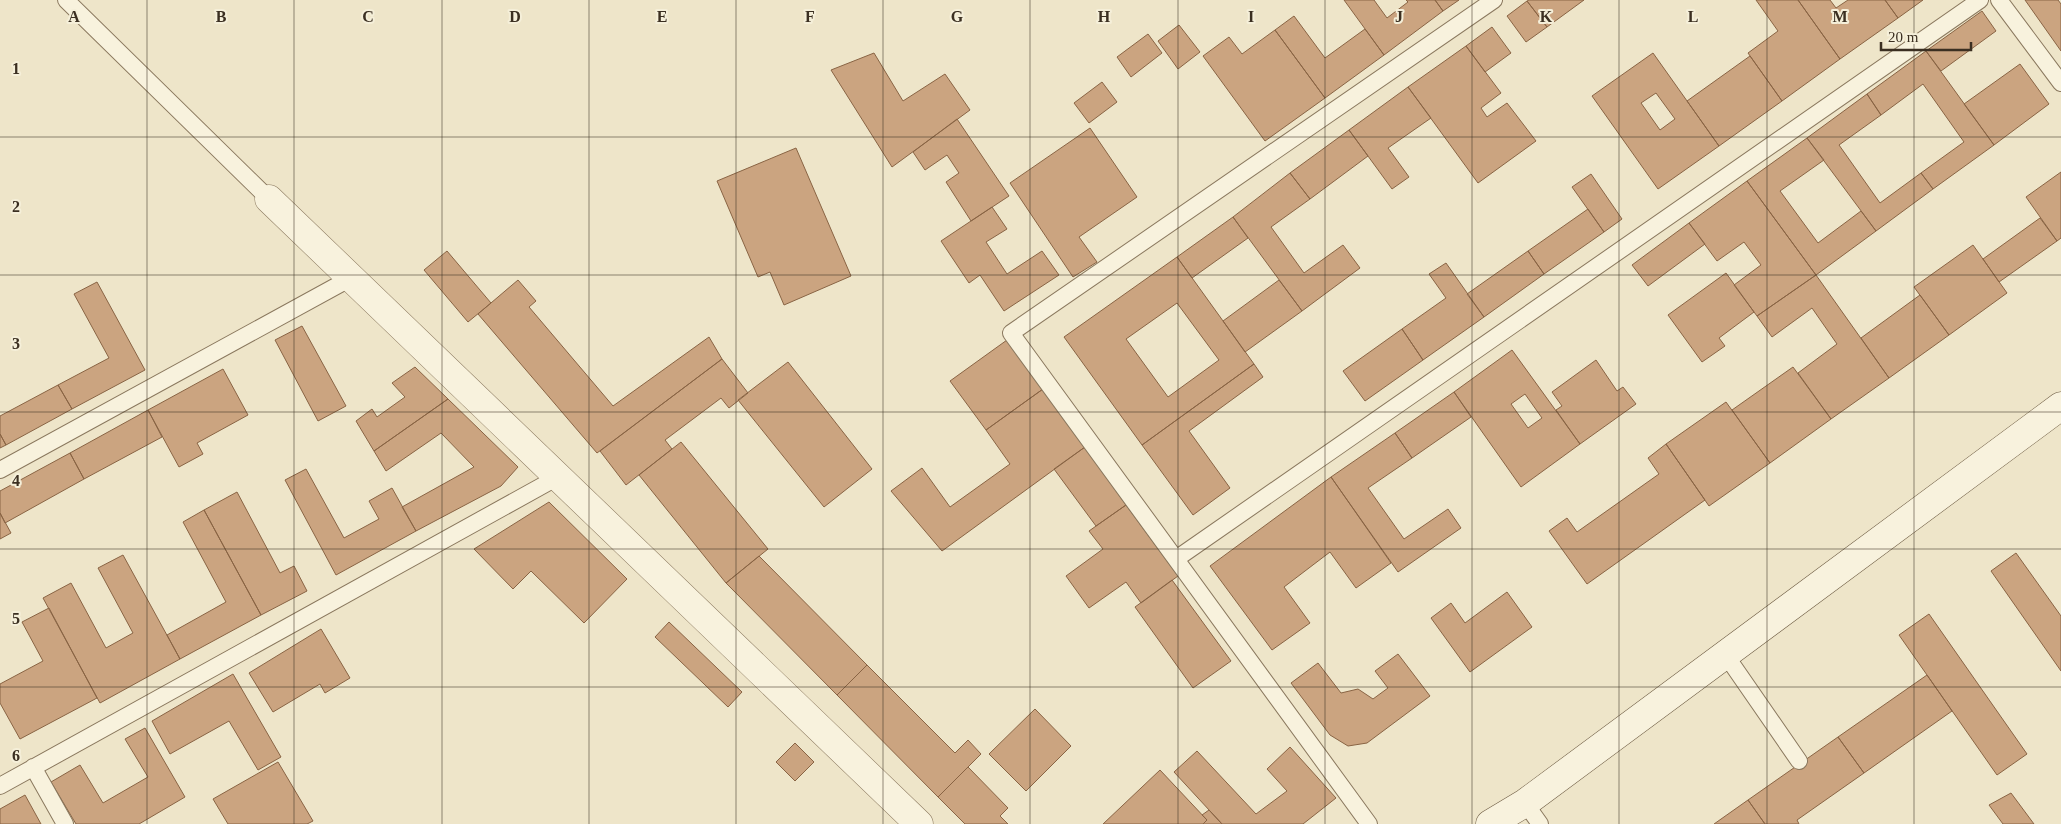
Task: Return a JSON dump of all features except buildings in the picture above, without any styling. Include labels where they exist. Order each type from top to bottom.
[{"type":"street","points":[[269,200],[918,824]]},
{"type":"street","points":[[1490,824],[1533,814],[1725,654],[2061,406]]},
{"type":"lane","points":[[66,0],[269,200]]},
{"type":"lane","points":[[1370,824],[1011,333],[1494,0]]},
{"type":"lane","points":[[1176,559],[1980,0]]},
{"type":"lane","points":[[1999,0],[2061,83]]},
{"type":"lane","points":[[0,470],[351,278]]},
{"type":"lane","points":[[0,786],[558,477]]},
{"type":"lane","points":[[1725,654],[1799,760]]},
{"type":"lane","points":[[33,767],[66,824]]}]
